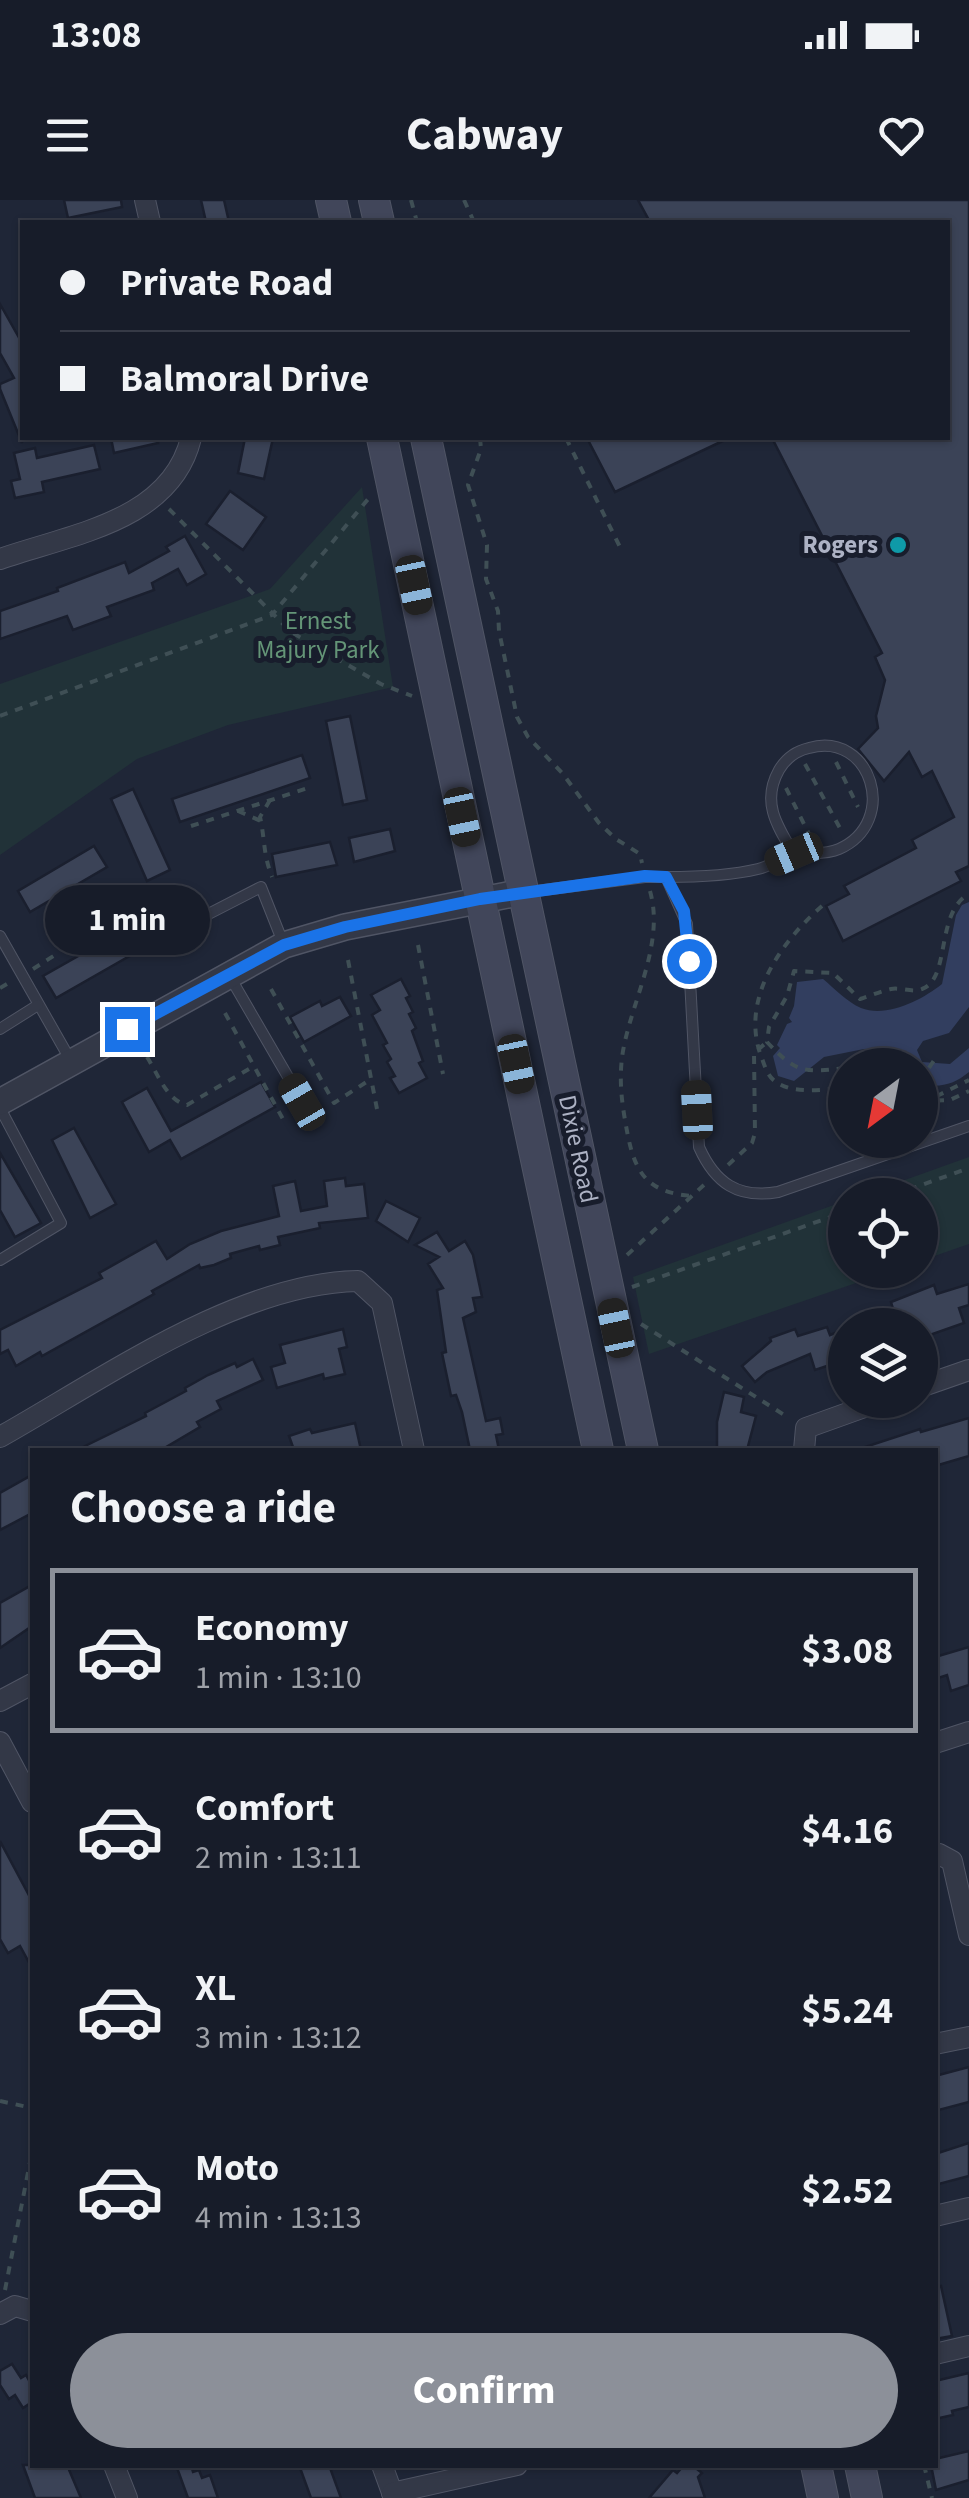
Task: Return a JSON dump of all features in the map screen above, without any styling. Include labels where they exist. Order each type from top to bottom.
[{"type":"main road","name":"Dixie Road","points":[[382,440],[598,1448]]},
{"type":"main road","name":"Dixie Road","points":[[426,440],[643,1448]]},
{"type":"main road","points":[[817,2468],[823,2498]]},
{"type":"main road","points":[[861,2468],[868,2498]]},
{"type":"street","points":[[0,558],[134,513],[178,474],[190,440]]},
{"type":"street","points":[[0,1105],[71,1061],[284,945],[345,927],[522,892]]},
{"type":"street","points":[[0,1436],[211,1319],[311,1286],[358,1282],[382,1303],[414,1448]]},
{"type":"street","points":[[938,1381],[969,1370]]},
{"type":"street","points":[[804,1448],[806,1428],[834,1418]]},
{"type":"street","points":[[0,1702],[30,1685]]},
{"type":"street","points":[[938,1742],[969,1732]]},
{"type":"street","points":[[0,1742],[30,1798]]},
{"type":"street","points":[[938,1856],[952,1860],[969,1935]]},
{"type":"street","points":[[938,2043],[969,2037]]},
{"type":"street","points":[[938,2215],[969,2208]]},
{"type":"street","points":[[938,2353],[969,2346]]},
{"type":"street","points":[[115,2468],[126,2498]]},
{"type":"street","points":[[383,2468],[393,2496],[505,2468]]},
{"type":"lane","points":[[522,892],[645,876],[700,877],[761,869],[794,854],[820,856],[848,845],[867,824],[875,802],[871,782],[856,758],[842,748],[827,744],[798,751],[778,772],[771,789],[771,817],[794,854]]},
{"type":"lane","points":[[666,877],[687,924],[698,1147],[720,1182],[740,1192],[778,1192],[969,1126]]},
{"type":"lane","points":[[189,924],[261,887],[284,945]]},
{"type":"lane","points":[[0,936],[71,1061]]},
{"type":"lane","points":[[228,974],[302,1102]]},
{"type":"lane","points":[[0,1028],[38,1005]]},
{"type":"lane","points":[[0,1105],[62,1224],[0,1260]]},
{"type":"path","points":[[480,440],[468,485],[487,545],[486,578],[498,611],[517,717],[528,737],[563,774],[599,823],[640,854],[652,898],[652,928],[624,1050],[620,1091],[631,1156],[648,1181],[672,1195],[694,1196]]},
{"type":"path","points":[[567,440],[620,547]]},
{"type":"path","points":[[0,716],[272,615],[373,495]]},
{"type":"path","points":[[157,496],[291,632],[392,689],[416,697]]},
{"type":"path","points":[[827,744],[867,824]]},
{"type":"path","points":[[798,751],[848,845]]},
{"type":"path","points":[[778,772],[820,856]]},
{"type":"path","points":[[191,826],[311,787]]},
{"type":"path","points":[[260,819],[270,800]]},
{"type":"path","points":[[253,806],[264,836],[262,854],[277,889]]},
{"type":"path","points":[[238,811],[260,819]]},
{"type":"path","points":[[828,1070],[807,1072],[793,1068],[766,1042],[794,971],[833,973],[860,999],[891,989],[922,990],[932,982],[954,907],[969,894]]},
{"type":"path","points":[[822,906],[804,922],[776,960],[755,1008],[758,1049],[768,1074],[778,1084],[798,1090],[828,1089]]},
{"type":"path","points":[[418,945],[444,1074]]},
{"type":"path","points":[[348,960],[377,1109]]},
{"type":"path","points":[[271,989],[334,1103],[371,1079]]},
{"type":"path","points":[[225,1012],[284,1120]]},
{"type":"path","points":[[148,1057],[174,1101],[181,1105],[188,1105],[254,1066]]},
{"type":"path","points":[[938,1095],[969,1080]]},
{"type":"path","points":[[938,1100],[950,1100],[969,1091]]},
{"type":"path","points":[[938,1179],[969,1168]]},
{"type":"path","points":[[627,1289],[828,1218]]},
{"type":"path","points":[[634,1318],[806,1428]]},
{"type":"path","points":[[0,2101],[30,2108]]},
{"type":"path","points":[[16,2311],[4,2292],[30,2162]]},
{"type":"path","points":[[925,2468],[932,2498]]},
{"type":"green space","name":"Ernest Majury Park","points":[[362,487],[393,687],[228,725],[137,759],[0,855],[0,684],[270,589]]},
{"type":"green space","points":[[969,1157],[969,1244],[938,1255],[938,1178],[910,1178]]},
{"type":"green space","points":[[828,1207],[828,1288],[842,1288],[649,1354],[633,1277]]},
{"type":"water","points":[[969,902],[969,1007],[949,1033],[923,1041],[918,1048],[828,1048],[828,1056],[794,1081],[778,1076],[773,1056],[780,1048],[777,1045],[787,1024],[792,1022],[789,1018],[797,982],[823,979],[851,1002],[871,1010],[893,1009],[925,996],[942,984],[956,915]]},
{"type":"water","points":[[969,1048],[969,1072],[938,1085],[938,1063],[950,1064]]},
{"type":"building","points":[[64,200],[121,200],[122,207],[68,218]]},
{"type":"building","points":[[201,200],[224,200],[229,220],[206,220]]},
{"type":"building","name":"Rogers","points":[[638,200],[969,200],[969,866],[956,872],[961,881],[843,941],[826,906],[849,894],[844,886],[916,848],[912,840],[954,817],[932,771],[922,777],[909,752],[884,781],[858,749],[878,728],[876,716],[885,680],[875,657],[882,653],[773,440],[950,440],[950,220],[649,220]]},
{"type":"building","points":[[0,304],[20,339],[20,438],[0,389],[0,384],[14,378],[0,353]]},
{"type":"building","points":[[111,440],[158,440],[158,443],[114,453]]},
{"type":"building","points":[[245,440],[273,440],[264,479],[238,473]]},
{"type":"building","points":[[588,440],[725,440],[615,492]]},
{"type":"building","points":[[94,445],[100,469],[42,482],[44,492],[15,498],[11,481],[20,479],[14,453],[35,448],[37,458]]},
{"type":"building","points":[[230,491],[266,517],[243,550],[206,524]]},
{"type":"building","points":[[185,536],[206,574],[187,585],[178,569],[152,583],[154,590],[107,607],[111,616],[73,630],[67,616],[0,639],[0,611],[125,562],[129,573],[169,551],[166,547]]},
{"type":"building","points":[[350,716],[367,800],[343,805],[326,721]]},
{"type":"building","points":[[302,755],[310,778],[180,822],[172,799]]},
{"type":"building","points":[[133,789],[170,870],[147,881],[111,799]]},
{"type":"building","points":[[390,829],[395,851],[354,862],[349,838]]},
{"type":"building","points":[[330,842],[337,865],[276,877],[272,854]]},
{"type":"building","points":[[94,846],[107,867],[30,912],[18,891]]},
{"type":"building","points":[[163,908],[175,930],[56,998],[43,976]]},
{"type":"building","points":[[401,979],[410,996],[406,998],[413,1012],[409,1014],[416,1028],[412,1031],[423,1061],[419,1063],[427,1078],[399,1093],[390,1078],[395,1076],[387,1062],[391,1059],[383,1045],[387,1043],[372,1015],[380,1010],[371,995]]},
{"type":"building","points":[[340,997],[351,1016],[304,1042],[290,1017],[320,1001],[322,1006]]},
{"type":"building","points":[[261,1082],[275,1107],[181,1159],[170,1140],[149,1152],[122,1102],[147,1088],[171,1131]]},
{"type":"building","points":[[74,1128],[116,1204],[90,1218],[52,1140]]},
{"type":"building","points":[[0,1153],[41,1223],[15,1237],[0,1210]]},
{"type":"building","points":[[345,1178],[346,1186],[364,1184],[368,1218],[319,1223],[320,1228],[278,1237],[280,1245],[260,1250],[259,1246],[230,1254],[231,1258],[214,1265],[199,1265],[42,1356],[40,1352],[16,1366],[8,1350],[0,1354],[0,1330],[102,1278],[99,1273],[156,1241],[167,1259],[221,1231],[279,1216],[273,1186],[295,1181],[301,1211],[327,1206],[324,1181]]},
{"type":"building","points":[[386,1201],[420,1218],[408,1242],[376,1221]]},
{"type":"building","points":[[437,1232],[449,1251],[465,1241],[473,1255],[482,1297],[473,1298],[476,1312],[463,1318],[486,1421],[500,1418],[503,1434],[496,1435],[499,1448],[470,1448],[456,1395],[451,1396],[442,1353],[446,1352],[437,1290],[443,1288],[428,1264],[439,1257],[415,1245]]},
{"type":"building","points":[[969,1284],[969,1305],[959,1308],[964,1323],[938,1332],[938,1308],[893,1308],[891,1302],[926,1288],[935,1288],[937,1294]]},
{"type":"building","points":[[827,1327],[828,1366],[815,1370],[810,1354],[767,1372],[755,1382],[742,1366],[770,1338],[795,1329],[798,1336]]},
{"type":"building","points":[[343,1329],[347,1347],[339,1349],[345,1374],[324,1379],[323,1374],[277,1388],[271,1367],[285,1363],[280,1345]]},
{"type":"building","points":[[253,1359],[263,1380],[217,1401],[221,1409],[164,1448],[81,1448],[146,1416],[145,1413],[208,1375],[235,1363],[237,1367]]},
{"type":"building","points":[[724,1392],[744,1397],[741,1412],[756,1416],[748,1448],[717,1448],[717,1422]]},
{"type":"building","points":[[969,1418],[969,1456],[938,1465],[938,1448],[865,1447],[920,1429],[921,1432]]},
{"type":"building","points":[[355,1423],[361,1448],[293,1448],[289,1436],[310,1429],[312,1433]]},
{"type":"building","points":[[30,1476],[30,1514],[0,1530],[0,1493]]},
{"type":"building","points":[[30,1586],[30,1627],[0,1648],[0,1603]]},
{"type":"building","points":[[969,1647],[969,1685],[951,1691],[947,1675],[938,1678],[938,1656]]},
{"type":"building","points":[[0,1841],[30,1897],[30,1964],[20,1946],[8,1953],[0,1939]]},
{"type":"building","points":[[969,2067],[969,2102],[938,2110],[938,2075]]},
{"type":"building","points":[[969,2143],[969,2176],[938,2184],[938,2153]]},
{"type":"building","points":[[941,2286],[952,2336],[938,2338]]},
{"type":"building","points":[[12,2364],[21,2378],[26,2375],[30,2403],[23,2408],[15,2395],[9,2399],[0,2385],[0,2371]]},
{"type":"building","points":[[969,2373],[969,2407],[938,2418],[938,2380]]},
{"type":"building","points":[[969,2451],[969,2480],[936,2490],[932,2468],[938,2468],[938,2458]]},
{"type":"building","points":[[23,2465],[68,2468],[81,2498],[35,2498]]},
{"type":"building","points":[[177,2468],[199,2470],[202,2478],[210,2475],[218,2498],[188,2498]]},
{"type":"building","points":[[300,2468],[330,2468],[341,2498],[311,2498]]},
{"type":"building","points":[[681,2468],[696,2468],[702,2473],[698,2477],[705,2498],[649,2498],[673,2470],[677,2473]]},
{"type":"place","name":"Rogers","points":[[898,545]]},
{"type":"route","points":[[127,1029],[284,945],[345,927],[480,899],[645,876],[666,877],[684,911],[689,961]]}]
